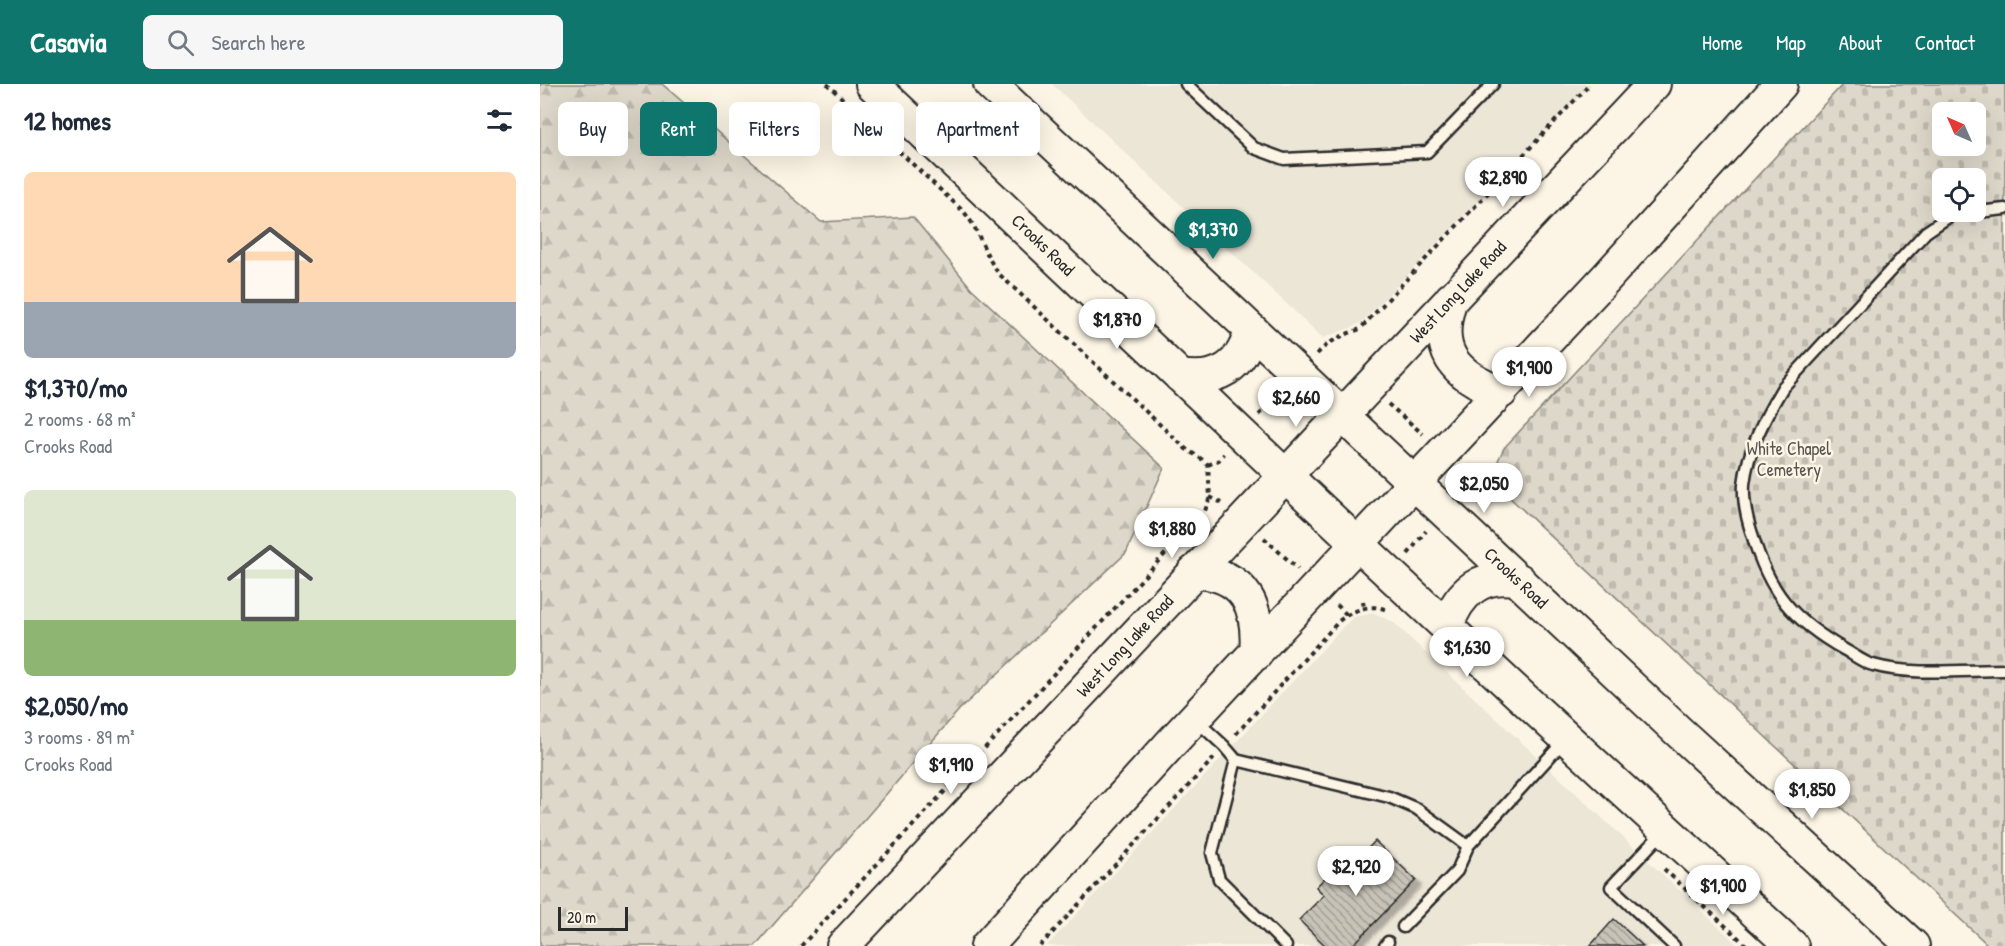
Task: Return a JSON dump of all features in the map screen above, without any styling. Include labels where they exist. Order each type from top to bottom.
[{"type":"main road","name":"Crooks Road","points":[[872,84],[1285,475],[1792,946]]},
{"type":"main road","name":"Crooks Road","points":[[990,84],[1678,731],[1913,946]]},
{"type":"main road","name":"West Long Lake Road","points":[[843,946],[1654,84]]},
{"type":"main road","points":[[987,946],[1195,719],[1501,392],[1781,84]]},
{"type":"main road","points":[[1451,299],[1443,331],[1450,356],[1465,375],[1501,392]]},
{"type":"main road","points":[[1180,376],[1202,378],[1223,371],[1234,364],[1242,354],[1251,330]]},
{"type":"main road","points":[[1194,572],[1209,572],[1223,577],[1236,584],[1246,596],[1253,611],[1258,632],[1256,654]]},
{"type":"main road","points":[[1447,626],[1460,600],[1473,588],[1488,580],[1503,577],[1519,580]]},
{"type":"lane","points":[[1186,84],[1254,148],[1284,159],[1427,152],[1493,84]]},
{"type":"lane","points":[[2005,209],[1952,215],[1926,232],[1782,387],[1765,416],[1751,453],[1744,485],[1748,521],[1760,561],[1779,597],[1800,620],[1828,641],[1872,665],[1905,670],[2005,670]]},
{"type":"lane","points":[[1195,719],[1236,760],[1389,797],[1417,809],[1468,846]]},
{"type":"lane","points":[[1403,927],[1457,871],[1468,846],[1566,738]]},
{"type":"lane","points":[[1236,760],[1212,853],[1219,879],[1286,946]]},
{"type":"lane","points":[[1665,830],[1611,887],[1674,946]]},
{"type":"path","points":[[801,946],[1204,512],[1210,497],[1208,465],[1178,442],[999,275],[991,265],[973,223],[964,212],[827,84]]},
{"type":"path","points":[[1314,357],[1325,345],[1360,329],[1590,84]]},
{"type":"path","points":[[1255,419],[1285,390]]},
{"type":"path","points":[[1383,399],[1428,439]]},
{"type":"path","points":[[1208,465],[1219,460]]},
{"type":"path","points":[[1210,497],[1223,503]]},
{"type":"path","points":[[1404,559],[1430,526]]},
{"type":"path","points":[[1258,533],[1303,573]]},
{"type":"path","points":[[1363,601],[1364,608]]},
{"type":"path","points":[[1234,736],[1347,615],[1342,610]]},
{"type":"path","points":[[1040,946],[1212,760]]},
{"type":"path","points":[[1658,863],[1747,946]]},
{"type":"shaded area","points":[[1052,84],[1591,84],[1362,322],[1323,338]]},
{"type":"shaded area","points":[[1374,613],[1393,622],[1739,946],[1047,946],[1344,626],[1354,617]]},
{"type":"green space","points":[[540,84],[662,84],[683,102],[640,102],[640,156],[717,156],[717,132],[729,142],[729,156],[745,156],[821,222],[913,217],[971,288],[1164,468],[1126,553],[959,710],[755,946],[540,946]]},
{"type":"green space","name":"White Chapel Cemetery","points":[[1843,84],[2005,84],[2005,946],[1989,946],[1507,495],[1495,480],[1496,465],[1504,448]]},
{"type":"building","points":[[1375,841],[1416,880],[1352,946],[1326,946],[1299,920],[1324,895],[1316,887],[1348,854],[1356,861]]},
{"type":"building","points":[[1614,919],[1643,946],[1590,946]]}]
